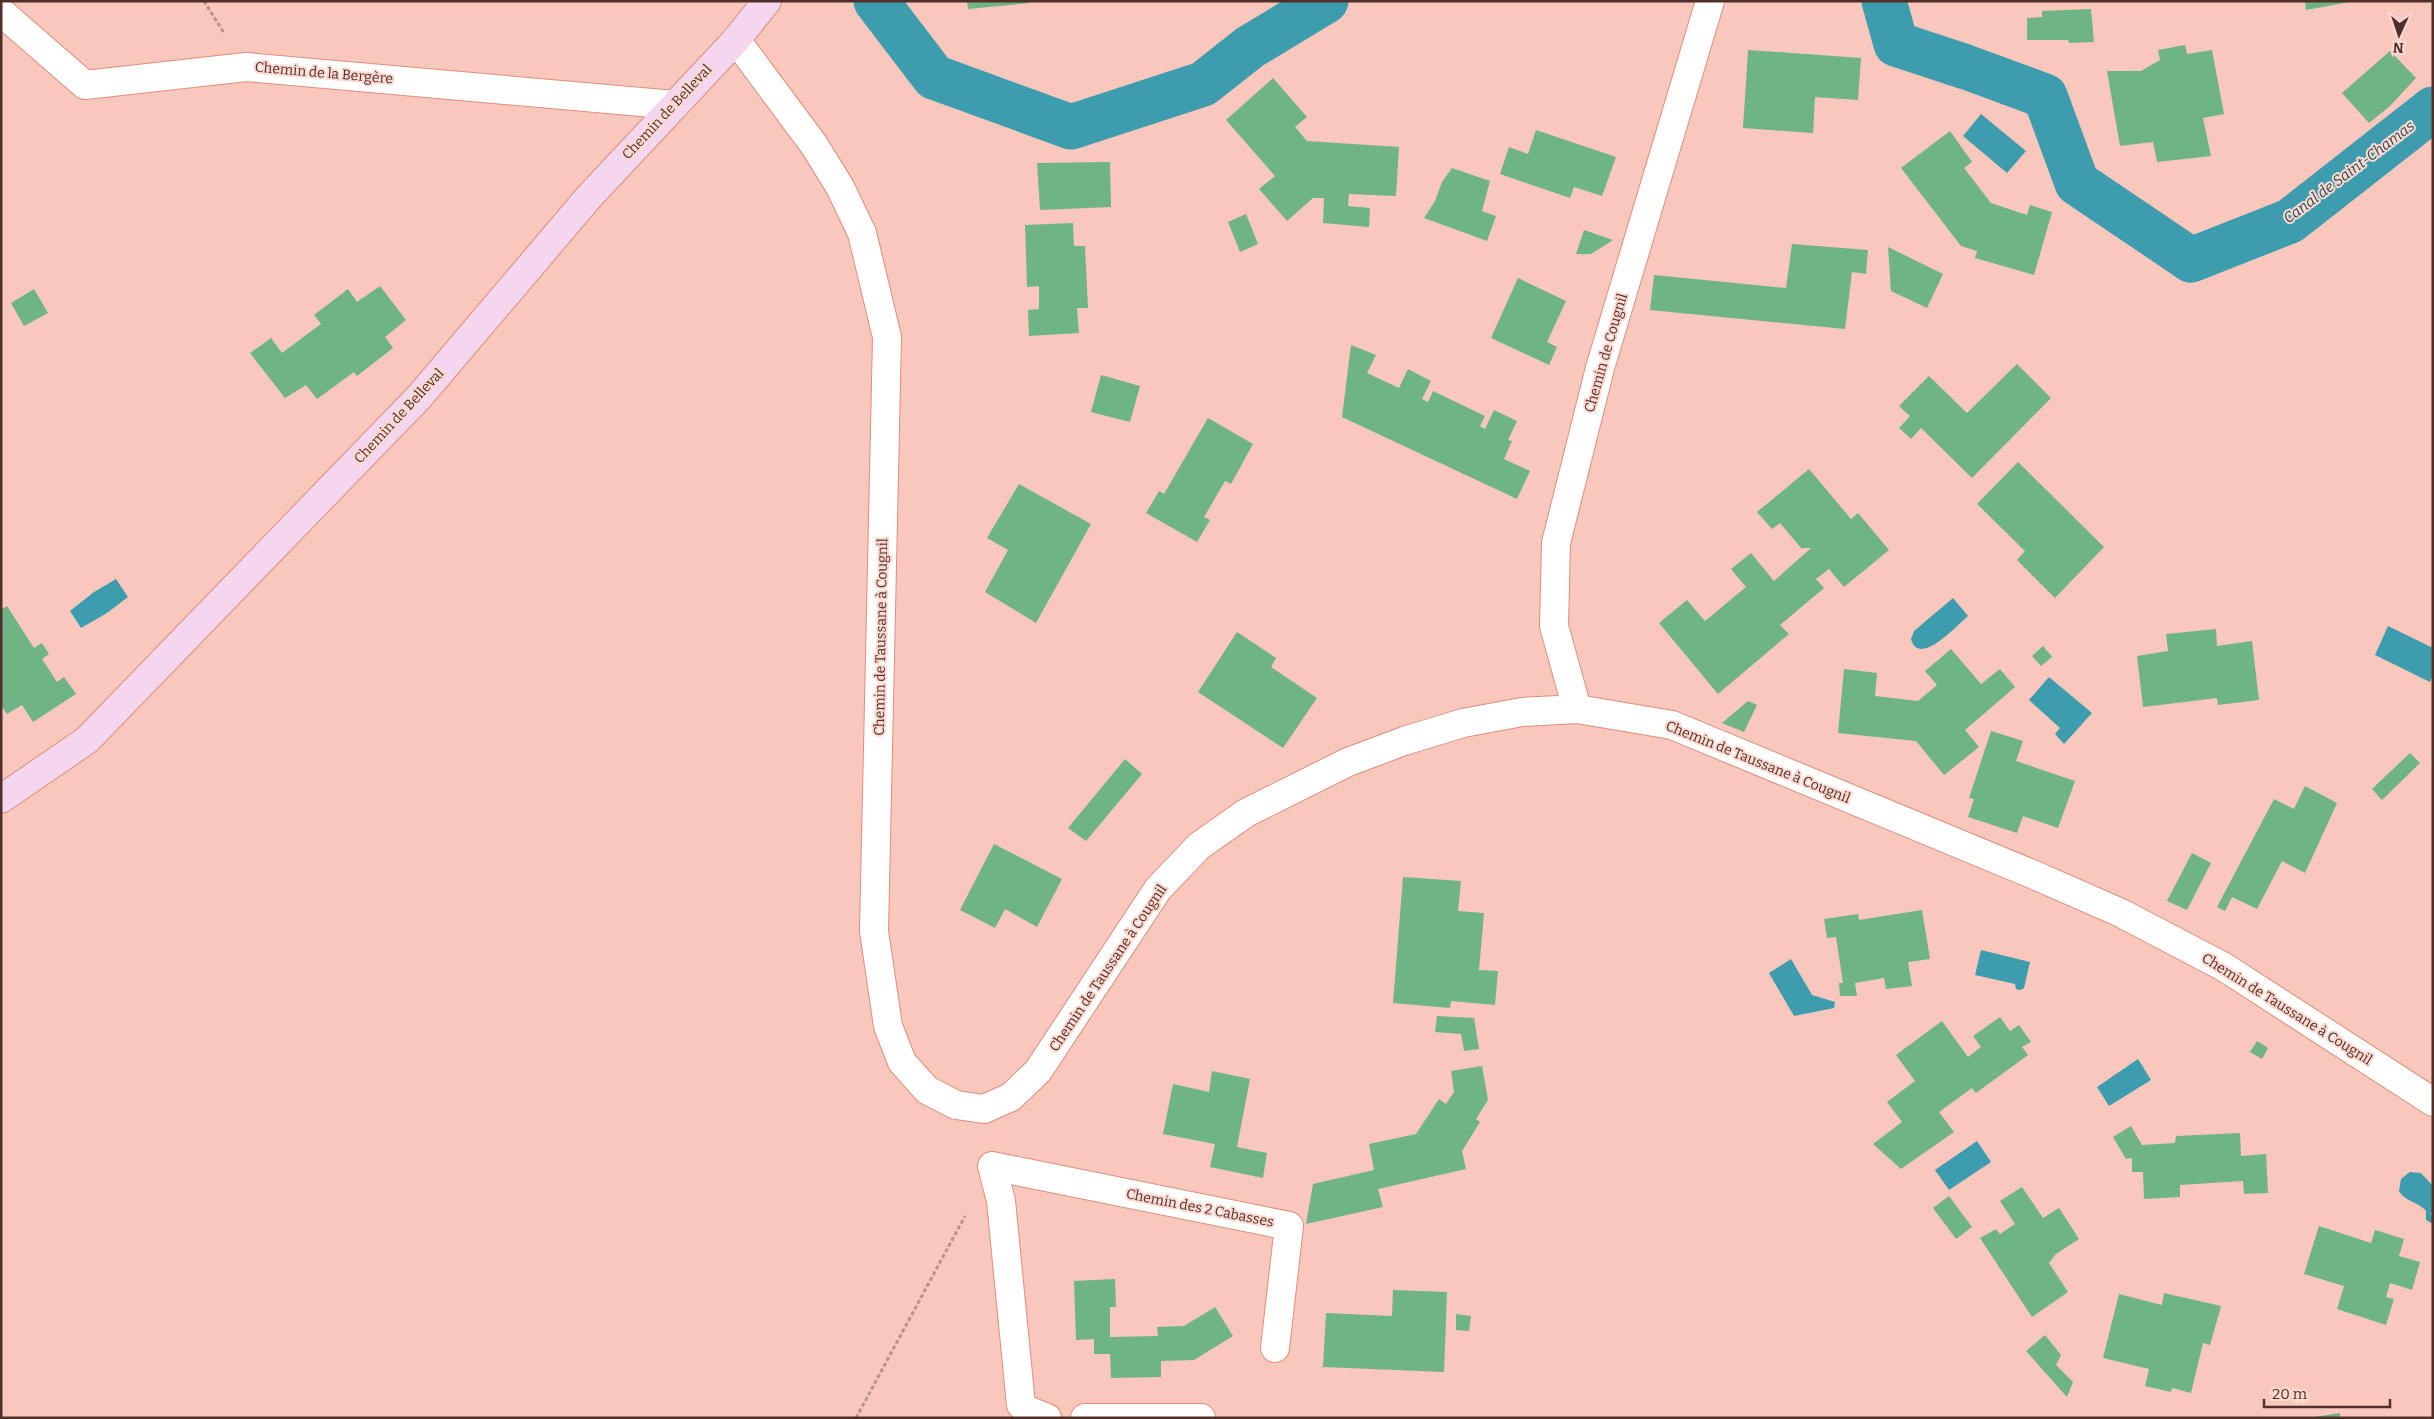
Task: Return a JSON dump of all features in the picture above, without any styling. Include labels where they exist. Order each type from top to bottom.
[{"type":"street","name":"Chemin de Belleval","points":[[1,799],[87,740],[420,396],[588,198],[736,40],[767,1]]},
{"type":"street","name":"Chemin de Cougnil","points":[[1577,710],[1554,626],[1556,543],[1600,368],[1710,1]]},
{"type":"street","name":"Chemin de la Bergère","points":[[1,12],[85,85],[246,67],[675,105]]},
{"type":"street","name":"Chemin de Taussane à Cougnil","points":[[736,40],[814,145],[840,187],[862,233],[887,337],[874,931],[888,1026],[902,1062],[927,1090],[956,1105],[984,1109],[1011,1097],[1038,1071],[1158,889],[1200,846],[1246,813],[1348,762],[1463,722],[1522,712],[1577,710],[1672,725],[2032,874],[2121,913],[2224,967],[2433,1102]]},
{"type":"street","name":"Chemin des 2 Cabasses","points":[[992,1166],[1289,1226],[1275,1348]]},
{"type":"street","points":[[992,1166],[1001,1200],[1021,1405],[1027,1410],[1047,1418]]},
{"type":"street","points":[[1084,1418],[1201,1418]]},
{"type":"path","points":[[856,1418],[992,1166]]},
{"type":"water","points":[[1981,114],[2026,151],[2007,173],[1963,136]]},
{"type":"water","points":[[116,579],[128,597],[107,613],[81,628],[70,611],[94,592]]},
{"type":"water","points":[[1953,598],[1968,616],[1930,647],[1922,649],[1915,647],[1911,639],[1914,631]]},
{"type":"water","points":[[2388,626],[2433,648],[2433,675],[2430,682],[2375,655]]},
{"type":"water","points":[[2049,677],[2092,713],[2064,744],[2055,734],[2060,728],[2029,700]]},
{"type":"water","points":[[1981,950],[2030,962],[2024,988],[2016,989],[2015,984],[1975,975]]},
{"type":"water","points":[[1791,959],[1812,995],[1835,1002],[1834,1008],[1794,1016],[1769,973]]},
{"type":"water","points":[[2138,1059],[2151,1080],[2109,1106],[2097,1087]]},
{"type":"water","points":[[1977,1141],[1991,1162],[1949,1190],[1935,1170]]},
{"type":"water","points":[[2410,1172],[2421,1173],[2433,1186],[2433,1213],[2430,1214],[2433,1216],[2433,1224],[2426,1220],[2426,1211],[2423,1208],[2402,1195],[2399,1191],[2401,1179]]},
{"type":"building","points":[[967,1],[1030,1],[1030,3],[968,9]]},
{"type":"building","points":[[2305,1],[2350,1],[2350,2],[2306,10]]},
{"type":"building","points":[[2091,9],[2094,42],[2069,43],[2068,40],[2027,40],[2027,18],[2042,17],[2042,11]]},
{"type":"building","points":[[2185,45],[2187,54],[2212,50],[2224,114],[2203,118],[2211,156],[2157,162],[2153,142],[2120,146],[2107,71],[2141,71],[2160,60],[2158,50]]},
{"type":"building","points":[[1748,50],[1861,58],[1858,100],[1815,97],[1813,133],[1743,128]]},
{"type":"building","points":[[2390,51],[2416,78],[2390,106],[2369,123],[2342,93]]},
{"type":"building","points":[[1273,78],[1307,117],[1295,127],[1307,141],[1399,147],[1396,196],[1349,194],[1348,206],[1370,208],[1369,227],[1323,223],[1324,198],[1313,198],[1287,221],[1259,189],[1275,176],[1226,120]]},
{"type":"building","points":[[1536,130],[1616,157],[1602,196],[1574,187],[1570,198],[1500,174],[1509,147],[1528,154]]},
{"type":"building","points":[[1950,131],[1972,162],[1964,168],[1991,203],[2027,215],[2030,205],[2052,212],[2034,275],[1975,258],[1977,251],[1961,246],[1901,168]]},
{"type":"building","points":[[1110,162],[1111,207],[1040,210],[1037,163]]},
{"type":"building","points":[[1452,168],[1490,181],[1482,211],[1496,216],[1487,241],[1424,218],[1435,201],[1442,182]]},
{"type":"building","points":[[1246,214],[1258,244],[1240,252],[1228,222]]},
{"type":"building","points":[[1073,223],[1074,246],[1085,246],[1088,308],[1077,308],[1079,333],[1029,336],[1028,310],[1039,309],[1039,286],[1027,287],[1025,225]]},
{"type":"building","points":[[1584,230],[1613,240],[1591,254],[1576,254]]},
{"type":"building","points":[[1792,244],[1868,250],[1866,274],[1852,272],[1845,329],[1650,310],[1654,275],[1786,288]]},
{"type":"building","points":[[1888,247],[1943,274],[1927,308],[1891,291]]},
{"type":"building","points":[[1518,278],[1566,301],[1547,342],[1557,347],[1549,365],[1491,338]]},
{"type":"building","points":[[380,286],[406,320],[385,337],[393,348],[357,376],[354,372],[317,399],[306,385],[285,398],[250,353],[271,338],[282,353],[321,324],[314,315],[348,289],[357,302]]},
{"type":"building","points":[[34,289],[48,313],[24,326],[11,303]]},
{"type":"building","points":[[1351,345],[1376,355],[1367,373],[1399,388],[1408,369],[1431,381],[1422,399],[1428,402],[1433,391],[1485,416],[1480,426],[1485,429],[1494,410],[1517,421],[1508,440],[1512,441],[1504,459],[1530,471],[1517,499],[1342,417]]},
{"type":"building","points":[[2017,364],[2051,398],[1972,478],[1921,428],[1911,439],[1899,428],[1910,416],[1899,406],[1929,376],[1967,413]]},
{"type":"building","points":[[1101,375],[1140,386],[1130,422],[1091,412]]},
{"type":"building","points":[[1208,418],[1253,444],[1231,484],[1225,481],[1204,517],[1210,520],[1197,542],[1146,513],[1159,491],[1164,494]]},
{"type":"building","points":[[2018,462],[2104,547],[2055,598],[2017,560],[2025,551],[1977,504]]},
{"type":"building","points":[[1809,469],[1851,519],[1858,513],[1889,550],[1844,587],[1829,569],[1816,579],[1824,588],[1780,625],[1789,634],[1718,694],[1659,623],[1687,600],[1705,621],[1746,587],[1731,569],[1751,553],[1774,581],[1811,548],[1801,548],[1780,523],[1772,529],[1757,512]]},
{"type":"building","points":[[1019,484],[1091,524],[1036,623],[985,592],[1008,550],[987,538]]},
{"type":"building","points":[[7,606],[34,648],[42,643],[49,654],[42,659],[57,682],[64,677],[76,694],[33,722],[22,705],[7,714],[1,705],[1,610]]},
{"type":"building","points":[[2216,629],[2217,646],[2252,641],[2259,700],[2218,705],[2217,698],[2143,707],[2137,656],[2168,651],[2166,634]]},
{"type":"building","points":[[1237,632],[1276,658],[1271,667],[1317,698],[1283,748],[1198,692]]},
{"type":"building","points":[[2043,646],[2052,657],[2041,666],[2032,656]]},
{"type":"building","points":[[1951,649],[1981,684],[2000,669],[2015,687],[1965,730],[1979,747],[1944,775],[1916,741],[1838,733],[1844,669],[1877,673],[1875,696],[1918,701],[1937,685],[1925,671]]},
{"type":"building","points":[[1748,701],[1757,705],[1744,732],[1722,723]]},
{"type":"building","points":[[1991,731],[2023,741],[2016,761],[2075,781],[2058,828],[2023,816],[2017,833],[1968,817],[1974,799],[1969,798]]},
{"type":"building","points":[[2410,753],[2420,763],[2382,800],[2372,789]]},
{"type":"building","points":[[1125,759],[1142,774],[1086,841],[1068,828]]},
{"type":"building","points":[[2305,786],[2337,803],[2305,873],[2282,861],[2257,909],[2232,897],[2225,911],[2217,907],[2274,799],[2294,809]]},
{"type":"building","points":[[994,844],[1062,879],[1037,927],[1005,909],[995,928],[960,910]]},
{"type":"building","points":[[2192,853],[2211,863],[2187,910],[2167,901]]},
{"type":"building","points":[[1403,877],[1461,881],[1458,911],[1484,913],[1479,970],[1498,971],[1495,1005],[1451,1001],[1450,1008],[1393,1003]]},
{"type":"building","points":[[1922,910],[1930,959],[1908,962],[1912,986],[1886,989],[1884,978],[1855,983],[1857,996],[1840,996],[1839,983],[1843,983],[1836,937],[1827,938],[1824,919],[1858,914],[1859,920]]},
{"type":"building","points":[[1437,1016],[1474,1018],[1479,1049],[1464,1051],[1461,1034],[1435,1032]]},
{"type":"building","points":[[2000,1017],[2010,1031],[2019,1025],[2031,1042],[2022,1047],[2028,1055],[1976,1093],[1972,1088],[1939,1112],[1954,1132],[1901,1169],[1873,1144],[1902,1122],[1887,1102],[1915,1081],[1896,1055],[1942,1021],[1968,1057],[1981,1047],[1973,1036]]},
{"type":"building","points":[[2257,1041],[2268,1048],[2262,1059],[2250,1052]]},
{"type":"building","points":[[1482,1066],[1488,1100],[1476,1119],[1480,1122],[1462,1151],[1466,1169],[1378,1189],[1383,1207],[1306,1224],[1313,1184],[1374,1170],[1369,1144],[1416,1134],[1439,1099],[1446,1104],[1454,1092],[1451,1071]]},
{"type":"building","points":[[1212,1071],[1250,1079],[1237,1147],[1267,1153],[1263,1178],[1210,1167],[1215,1144],[1163,1134],[1173,1084],[1209,1092]]},
{"type":"building","points":[[2131,1126],[2142,1145],[2175,1143],[2176,1136],[2240,1133],[2241,1156],[2266,1154],[2268,1193],[2244,1194],[2243,1181],[2180,1185],[2180,1197],[2144,1199],[2143,1172],[2132,1172],[2132,1158],[2126,1159],[2113,1137]]},
{"type":"building","points":[[2022,1187],[2043,1218],[2059,1208],[2079,1239],[2056,1254],[2049,1263],[2068,1292],[2032,1317],[1980,1238],[1996,1229],[2000,1234],[2015,1224],[2000,1201]]},
{"type":"building","points":[[1949,1196],[1972,1227],[1956,1239],[1933,1208]]},
{"type":"building","points":[[2319,1226],[2371,1243],[2375,1230],[2404,1239],[2399,1256],[2420,1262],[2412,1290],[2390,1283],[2386,1297],[2394,1299],[2386,1325],[2337,1309],[2344,1286],[2304,1274]]},
{"type":"building","points":[[1115,1279],[1116,1307],[1110,1307],[1110,1337],[1158,1336],[1157,1327],[1184,1326],[1215,1307],[1233,1336],[1194,1360],[1161,1361],[1161,1377],[1111,1378],[1110,1354],[1094,1354],[1094,1339],[1076,1340],[1074,1281]]},
{"type":"building","points":[[1393,1290],[1447,1292],[1444,1372],[1323,1367],[1326,1313],[1392,1316]]},
{"type":"building","points":[[2164,1293],[2221,1306],[2210,1345],[2203,1343],[2191,1393],[2172,1388],[2171,1392],[2145,1386],[2149,1369],[2103,1358],[2119,1294],[2162,1305]]},
{"type":"building","points":[[1456,1314],[1471,1316],[1469,1331],[1456,1330]]},
{"type":"building","points":[[2045,1335],[2061,1355],[2056,1365],[2073,1382],[2067,1397],[2026,1351]]},
{"type":"building","points":[[2340,1413],[2340,1418],[2314,1418],[2314,1417]]},
{"type":"waterway","name":"Canal de Saint-Chamas","points":[[876,1],[934,77],[1071,127],[1203,84],[1250,47],[1326,1]]},
{"type":"waterway","name":"Canal de Saint-Chamas","points":[[1884,1],[1896,44],[2045,96],[2077,183],[2191,260],[2290,221],[2433,109]]}]
